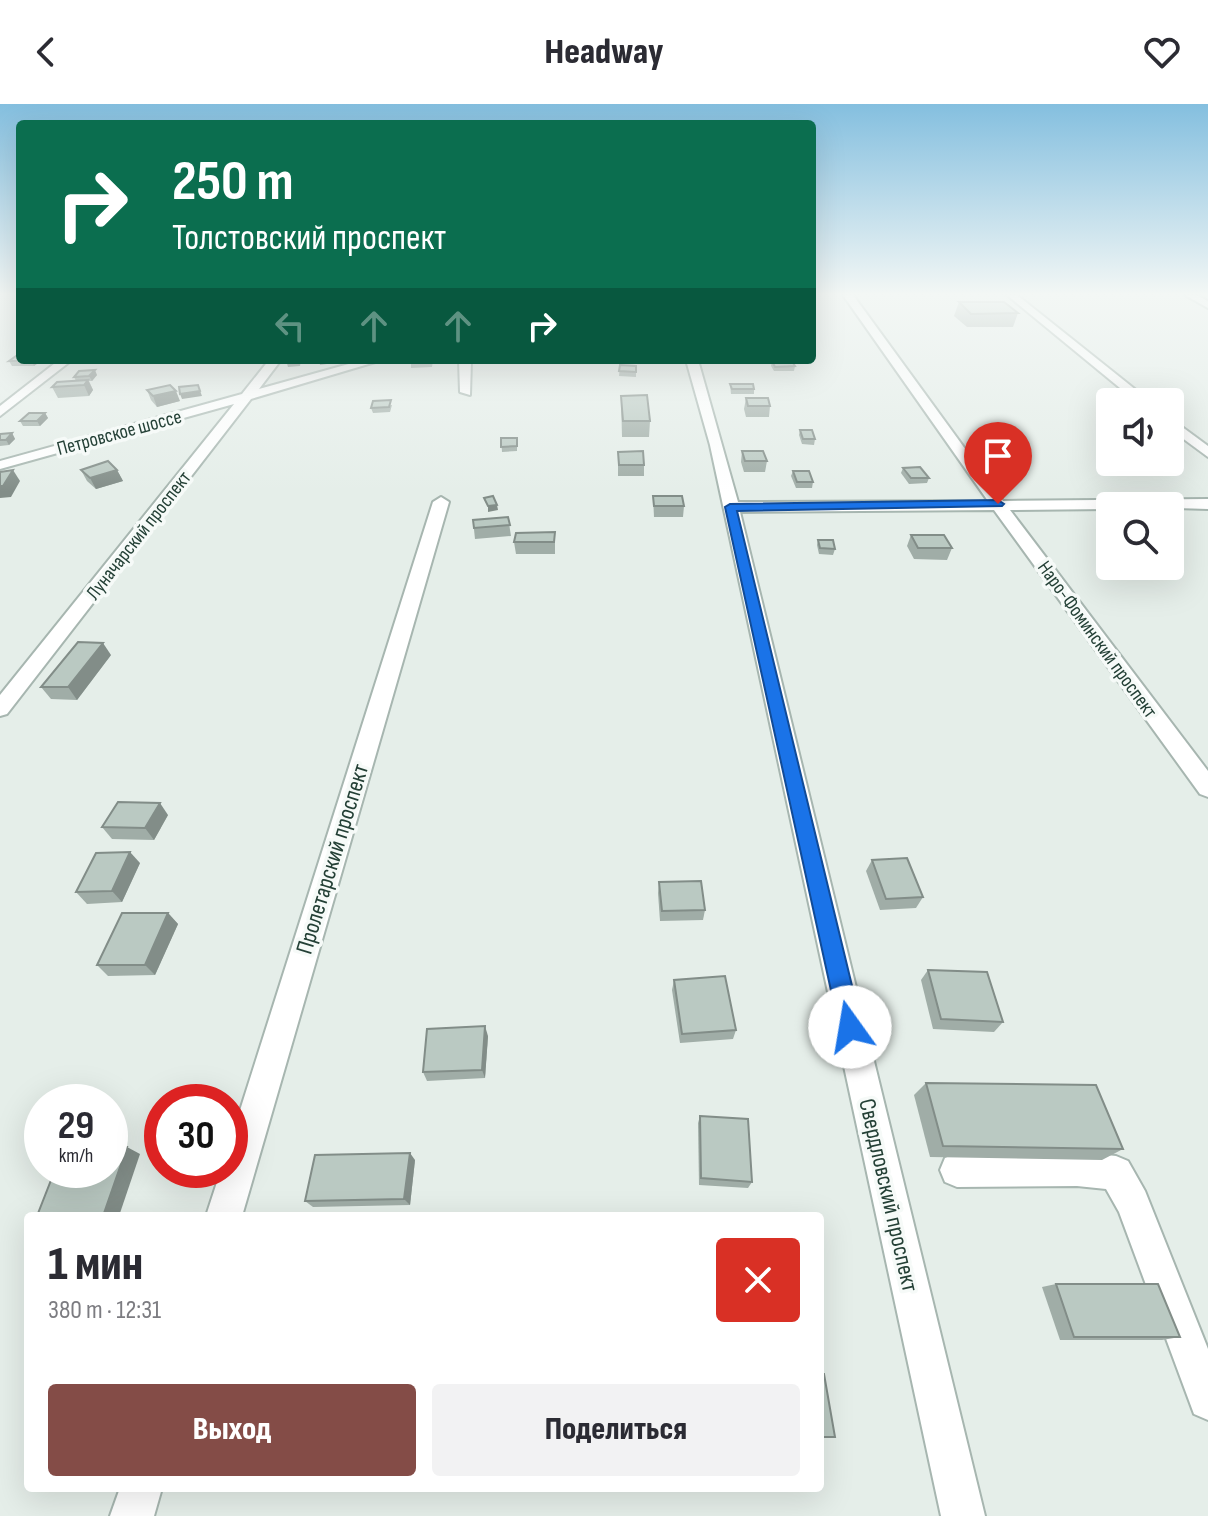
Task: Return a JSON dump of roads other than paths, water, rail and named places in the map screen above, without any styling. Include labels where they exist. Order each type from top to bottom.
[{"type":"street","name":"Наро-Фоминский проспект","points":[[895,361],[1208,788]]},
{"type":"street","points":[[1094,361],[1128,388]]},
{"type":"street","points":[[0,412],[61,364]]},
{"type":"street","name":"Луначарский проспект","points":[[0,709],[272,364]]},
{"type":"street","name":"Петровское шоссе","points":[[0,465],[362,364]]},
{"type":"street","points":[[465,364],[466,392]]},
{"type":"street","name":"Свердловский проспект","points":[[693,364],[717,445],[963,1516]]},
{"type":"street","points":[[1184,433],[1208,453]]},
{"type":"street","name":"Пролетарский проспект","points":[[225,1212],[441,502]]},
{"type":"street","points":[[730,507],[1208,504]]},
{"type":"street","points":[[957,1170],[1077,1169],[1116,1173],[1133,1203],[1208,1400]]},
{"type":"street","points":[[132,1516],[140,1492]]}]
